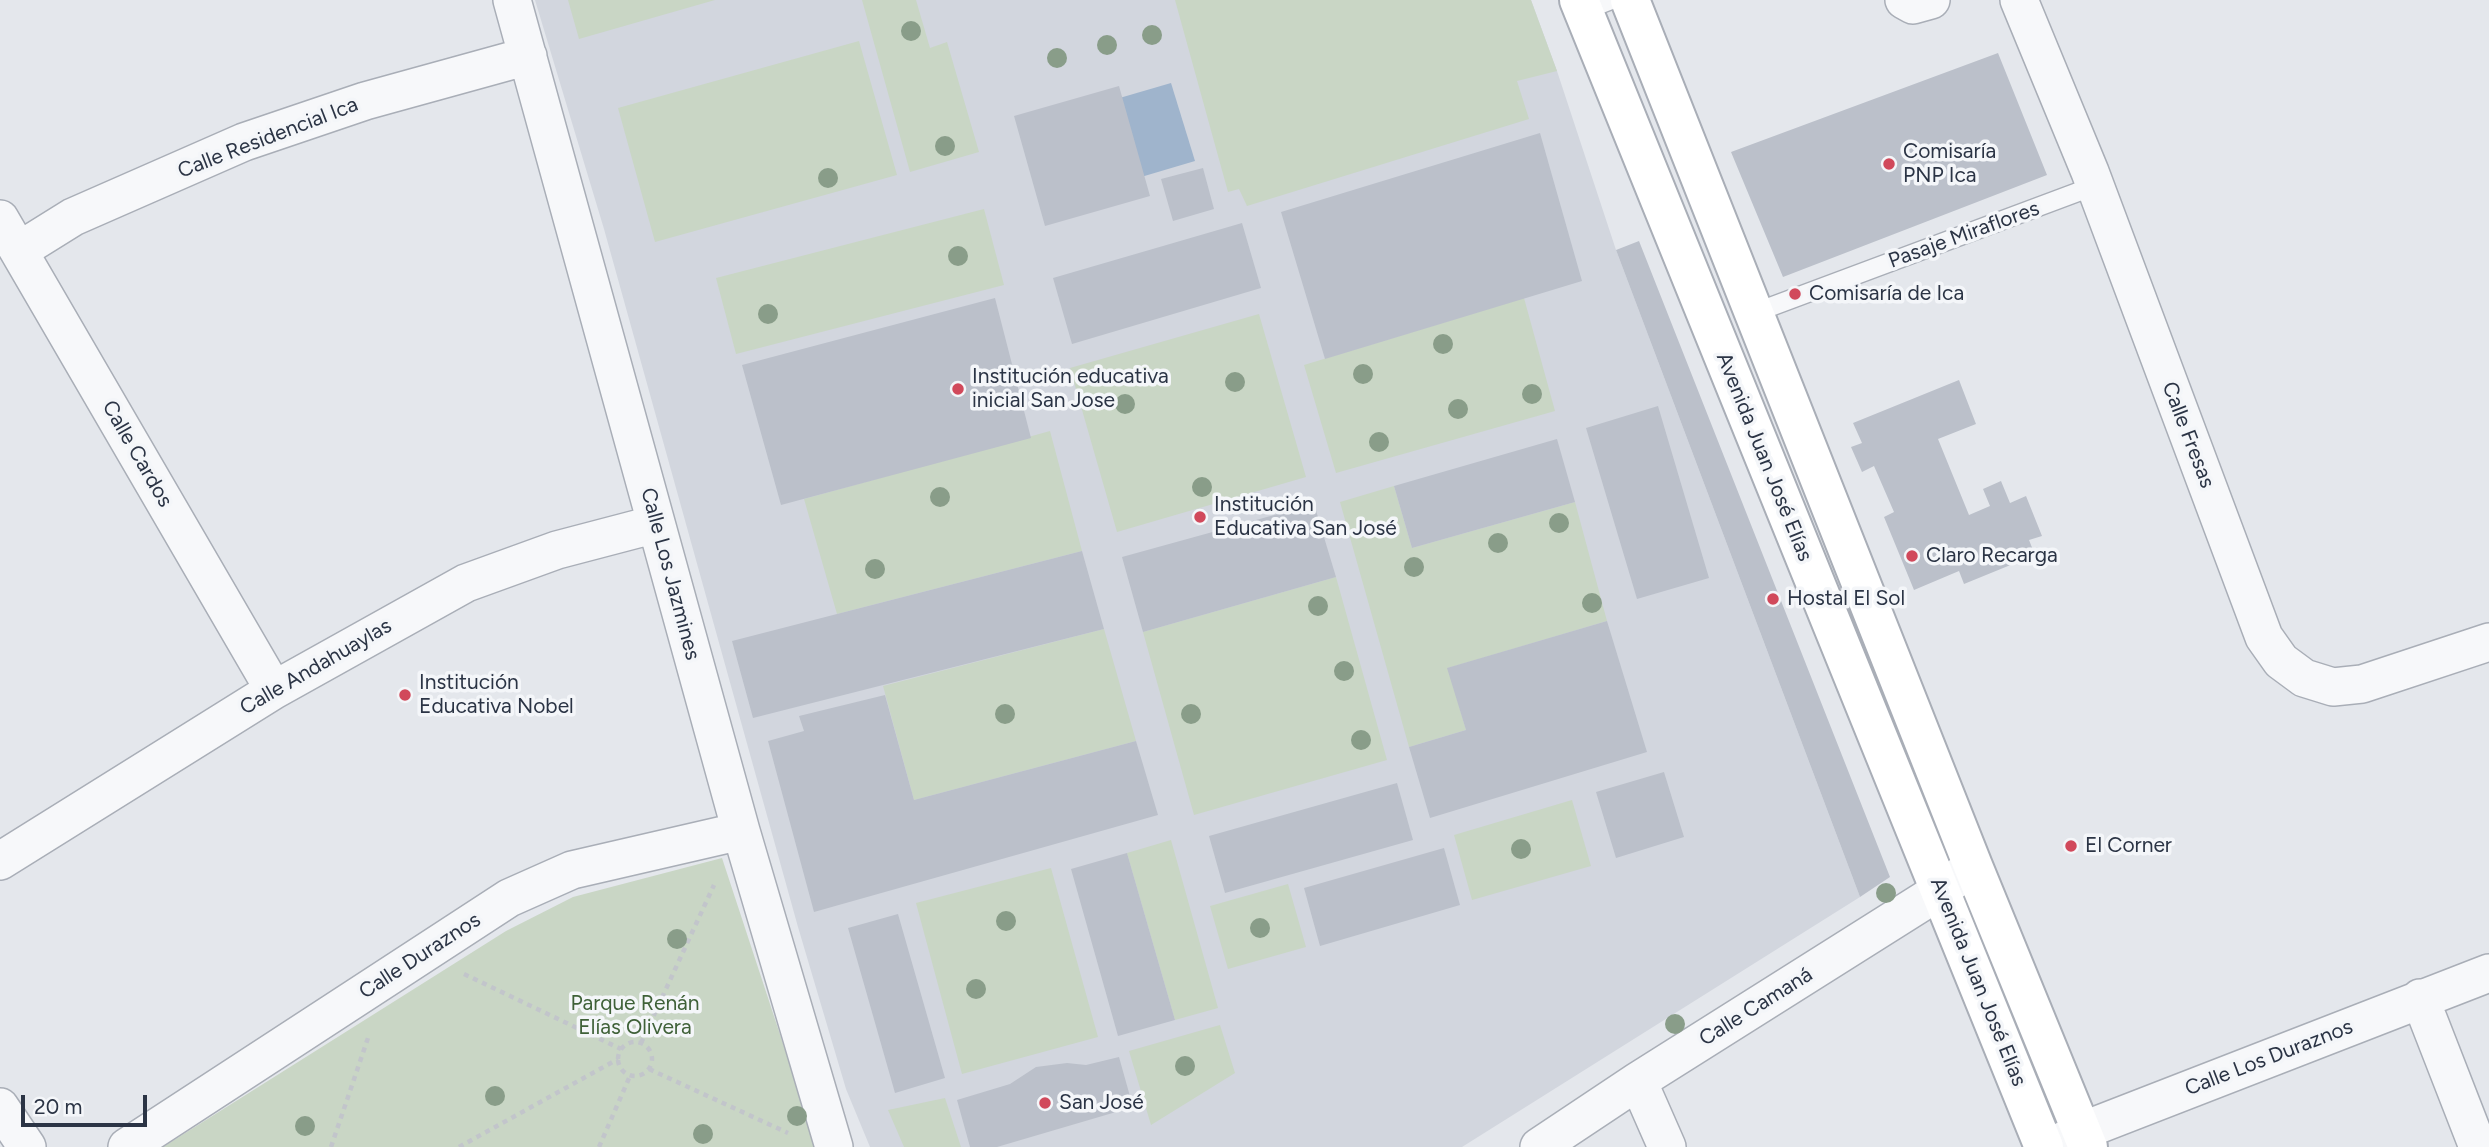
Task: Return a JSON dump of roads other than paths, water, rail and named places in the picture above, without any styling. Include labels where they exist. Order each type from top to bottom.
[{"type":"street","name":"Calle Los Jazmines","points":[[512,0],[741,831],[834,1147]]},
{"type":"street","name":"Avenida Juan José Elías","points":[[1630,0],[1973,866],[2073,1142]]},
{"type":"street","points":[[1904,0],[1913,5],[1931,0]]},
{"type":"street","name":"Calle Fresas","points":[[2019,0],[2094,186],[2263,637],[2281,661],[2304,678],[2333,687],[2362,684],[2489,642]]},
{"type":"street","name":"Avenida Juan José Elías","points":[[1591,4],[2045,1147]]},
{"type":"street","name":"Calle Residencial Ica","points":[[20,250],[73,217],[244,142],[365,101],[528,55]]},
{"type":"street","name":"Calle Cardos","points":[[0,219],[274,690]]},
{"type":"street","name":"Calle Andahuaylas","points":[[0,861],[274,690],[466,583],[557,550],[656,524]]},
{"type":"street","name":"Calle Duraznos","points":[[127,1147],[509,898],[572,870],[741,831]]},
{"type":"street","name":"Calle Camaná","points":[[1539,1147],[1638,1081],[1941,890],[1973,866]]},
{"type":"street","name":"Calle Los Duraznos","points":[[2073,1142],[2420,998],[2489,973]]},
{"type":"street","points":[[2420,998],[2478,1147]]},
{"type":"street","points":[[1638,1081],[1667,1147]]},
{"type":"street","points":[[0,1107],[27,1147]]},
{"type":"lane","name":"Pasaje Miraflores","points":[[1754,313],[2094,186]]},
{"type":"water","points":[[1171,83],[1195,161],[1050,204],[1027,125]]},
{"type":"place","name":"Comisaría PNP Ica","points":[[1889,164]]},
{"type":"place","name":"Comisaría de Ica","points":[[1795,294]]},
{"type":"place","name":"Institución educativa inicial San Jose","points":[[958,389]]},
{"type":"place","name":"Institución Educativa San José","points":[[1200,517]]},
{"type":"place","name":"Claro Recarga","points":[[1912,556]]},
{"type":"place","name":"Hostal El Sol","points":[[1773,599]]},
{"type":"place","name":"Institución Educativa Nobel","points":[[405,695]]},
{"type":"place","name":"El Corner","points":[[2071,846]]},
{"type":"place","name":"San José","points":[[1045,1103]]},
{"type":"park label","name":"Parque Renán Elías Olivera","points":[[635,1016]]}]
